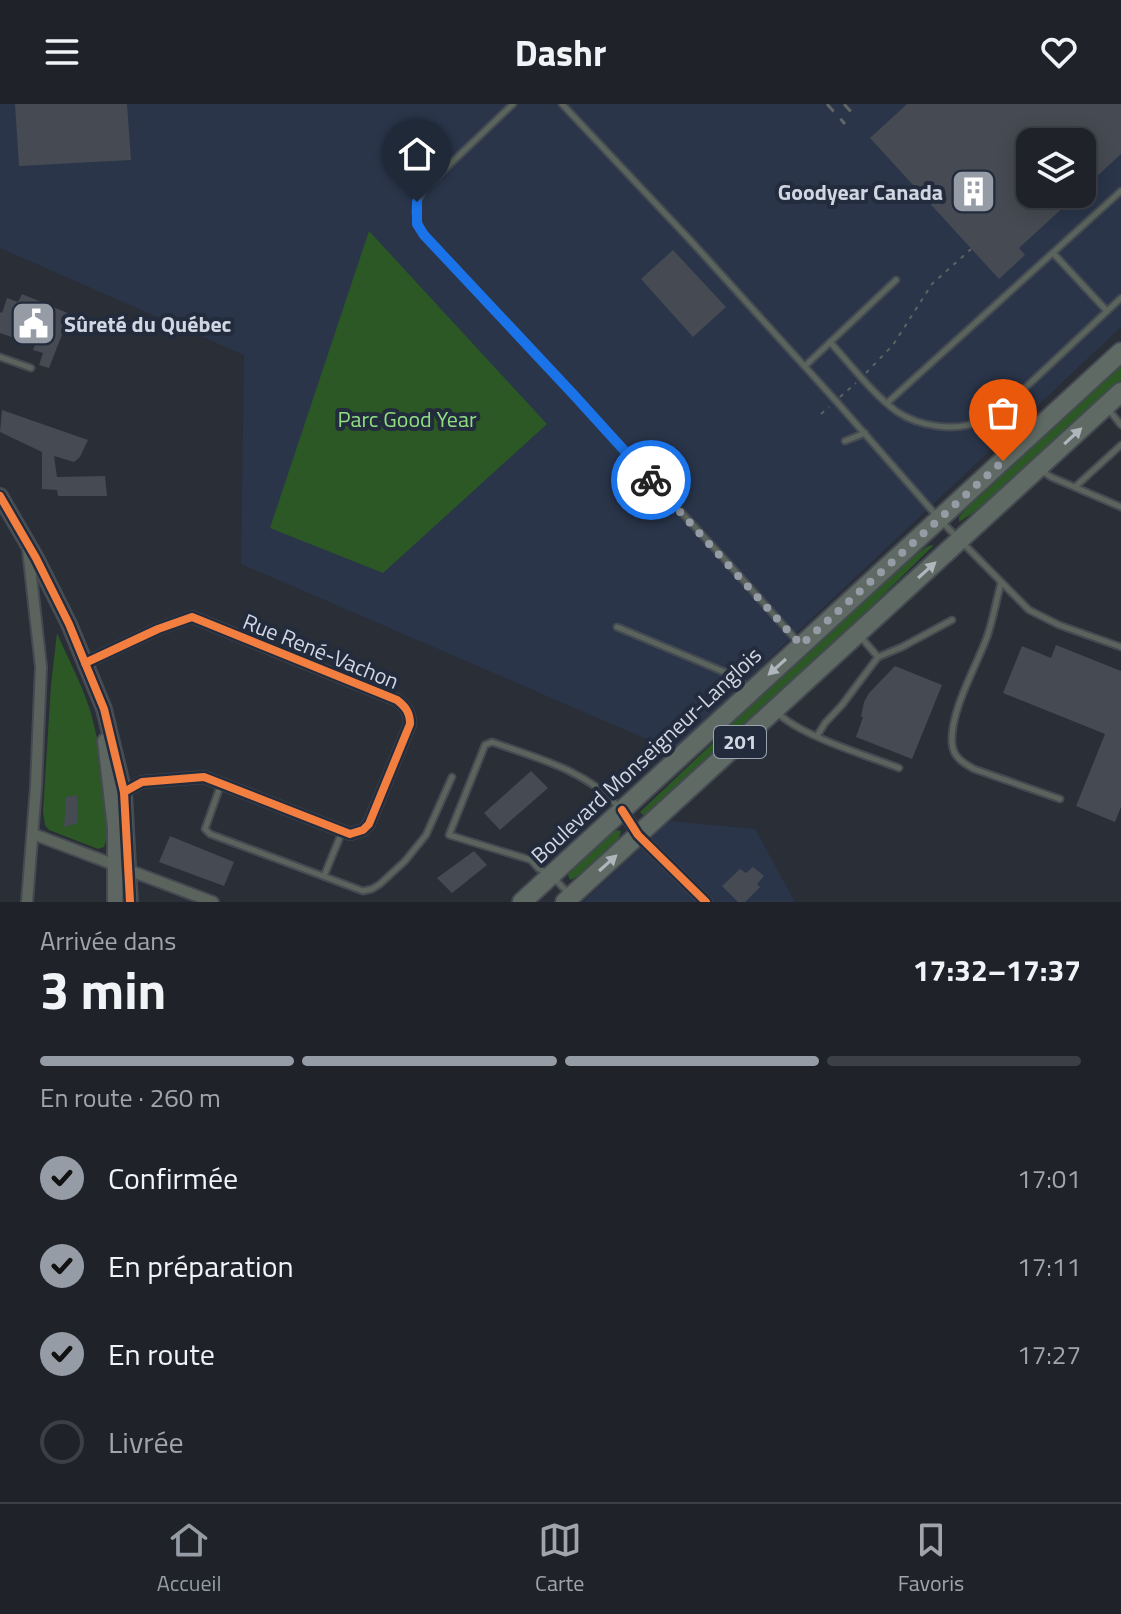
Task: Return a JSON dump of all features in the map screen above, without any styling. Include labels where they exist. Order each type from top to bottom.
[{"type":"highway","name":"Boulevard Monseigneur-Langlois","points":[[522,902],[1121,352]]},
{"type":"highway","name":"201","points":[[568,899],[1121,392]]},
{"type":"main road","points":[[0,496],[69,624],[104,709],[124,792],[122,867],[115,902]]},
{"type":"main road","points":[[104,709],[105,756],[115,829],[130,902]]},
{"type":"street","points":[[27,902],[41,667],[28,543]]},
{"type":"street","name":"Rue René-Vachon","points":[[85,663],[158,629],[192,617],[397,700],[406,707],[410,724],[369,824],[363,830],[350,834],[342,832]]},
{"type":"street","points":[[119,774],[142,782],[204,777],[342,832]]},
{"type":"street","points":[[124,792],[142,782]]},
{"type":"street","points":[[622,810],[638,835],[706,902]]},
{"type":"street","points":[[33,834],[213,902]]},
{"type":"lane","points":[[513,104],[424,189],[417,202],[417,224],[801,645]]},
{"type":"lane","points":[[562,104],[805,366],[939,519],[1029,610],[1059,625],[1121,647]]},
{"type":"lane","points":[[887,403],[1121,191]]},
{"type":"lane","points":[[1053,253],[1107,311]]},
{"type":"lane","points":[[805,366],[896,280]]},
{"type":"lane","points":[[830,342],[887,403],[908,418],[930,425],[953,426],[978,422],[1008,404],[1121,298]]},
{"type":"lane","points":[[0,357],[31,368]]},
{"type":"lane","points":[[1106,406],[1121,425]]},
{"type":"lane","points":[[845,441],[865,433]]},
{"type":"lane","points":[[1075,487],[1121,445]]},
{"type":"lane","points":[[1039,467],[1047,475],[1121,507]]},
{"type":"lane","points":[[1001,582],[987,636],[957,713],[952,745],[962,763],[1060,799]]},
{"type":"lane","points":[[817,736],[878,657],[952,620]]},
{"type":"lane","points":[[617,627],[734,676],[751,691]]},
{"type":"lane","points":[[858,633],[878,657]]},
{"type":"lane","points":[[774,710],[787,722],[817,736],[899,768]]},
{"type":"lane","points":[[568,899],[551,875],[531,860],[449,835],[485,745],[492,742],[576,773],[592,782],[622,810]]},
{"type":"lane","points":[[221,784],[205,829],[210,834],[363,891],[380,884],[405,861],[426,835],[452,777]]},
{"type":"lane","points":[[324,876],[342,832]]},
{"type":"path","points":[[821,414],[893,345],[932,284],[971,249]]},
{"type":"shaded area","points":[[0,104],[1121,104],[1121,327],[672,750],[241,564],[244,355],[0,248]]},
{"type":"shaded area","points":[[669,821],[755,829],[795,902],[583,902]]},
{"type":"green space","name":"Parc Good Year","points":[[369,231],[547,424],[383,573],[270,528]]},
{"type":"green space","points":[[1121,363],[1121,381],[988,503],[959,522],[959,517],[967,508]]},
{"type":"green space","points":[[934,545],[825,652],[649,814],[640,812],[899,566]]},
{"type":"green space","points":[[57,633],[86,698],[101,757],[108,818],[104,847],[98,849],[49,830],[45,825],[43,811]]},
{"type":"green space","points":[[614,830],[621,831],[619,838],[570,880],[567,872]]},
{"type":"building","points":[[15,104],[127,104],[131,160],[19,166]]},
{"type":"building","name":"Goodyear Canada","points":[[907,104],[1121,104],[1121,154],[1096,177],[1096,128],[1016,128],[1016,208],[1063,208],[1019,248],[1025,255],[999,279],[870,138]]},
{"type":"building","points":[[673,250],[726,307],[693,337],[641,279]]},
{"type":"building","name":"Sûreté du Québec","points":[[22,294],[70,314],[49,368],[39,365],[43,353],[33,350],[35,345],[0,333],[0,312],[7,298],[18,302]]},
{"type":"building","points":[[2,410],[88,440],[74,462],[54,456],[57,477],[105,476],[107,496],[58,496],[57,490],[42,489],[42,452],[0,432]]},
{"type":"building","points":[[1056,645],[1121,671],[1121,807],[1115,822],[1076,806],[1105,734],[1003,693],[1022,646],[1051,658]]},
{"type":"building","points":[[895,666],[942,685],[912,759],[856,737],[864,702]]},
{"type":"building","points":[[531,771],[548,788],[500,830],[484,813]]},
{"type":"building","points":[[77,795],[78,823],[64,827],[66,797]]},
{"type":"building","points":[[170,836],[234,862],[224,886],[159,862]]},
{"type":"building","points":[[474,851],[487,865],[452,893],[437,878]]},
{"type":"building","points":[[753,867],[764,876],[757,884],[760,887],[745,902],[738,902],[722,886],[740,869],[746,873]]},
{"type":"railway","points":[[827,104],[845,124]]},
{"type":"railway","points":[[844,104],[855,116]]},
{"type":"cycle path","points":[[0,496],[69,624],[104,709],[124,792],[130,902]]},
{"type":"cycle path","points":[[85,663],[158,629],[192,617],[397,700],[409,717],[410,724],[369,824],[363,830],[350,834],[204,777],[142,782],[124,792]]},
{"type":"cycle path","points":[[622,810],[638,835],[706,902]]},
{"type":"way so far","points":[[651,480],[801,645],[1003,461]]},
{"type":"place","name":"Goodyear Canada","points":[[974,192]]},
{"type":"place","name":"Sûreté du Québec","points":[[33,324]]},
{"type":"route","points":[[417,202],[417,224],[424,235],[651,480]]}]
